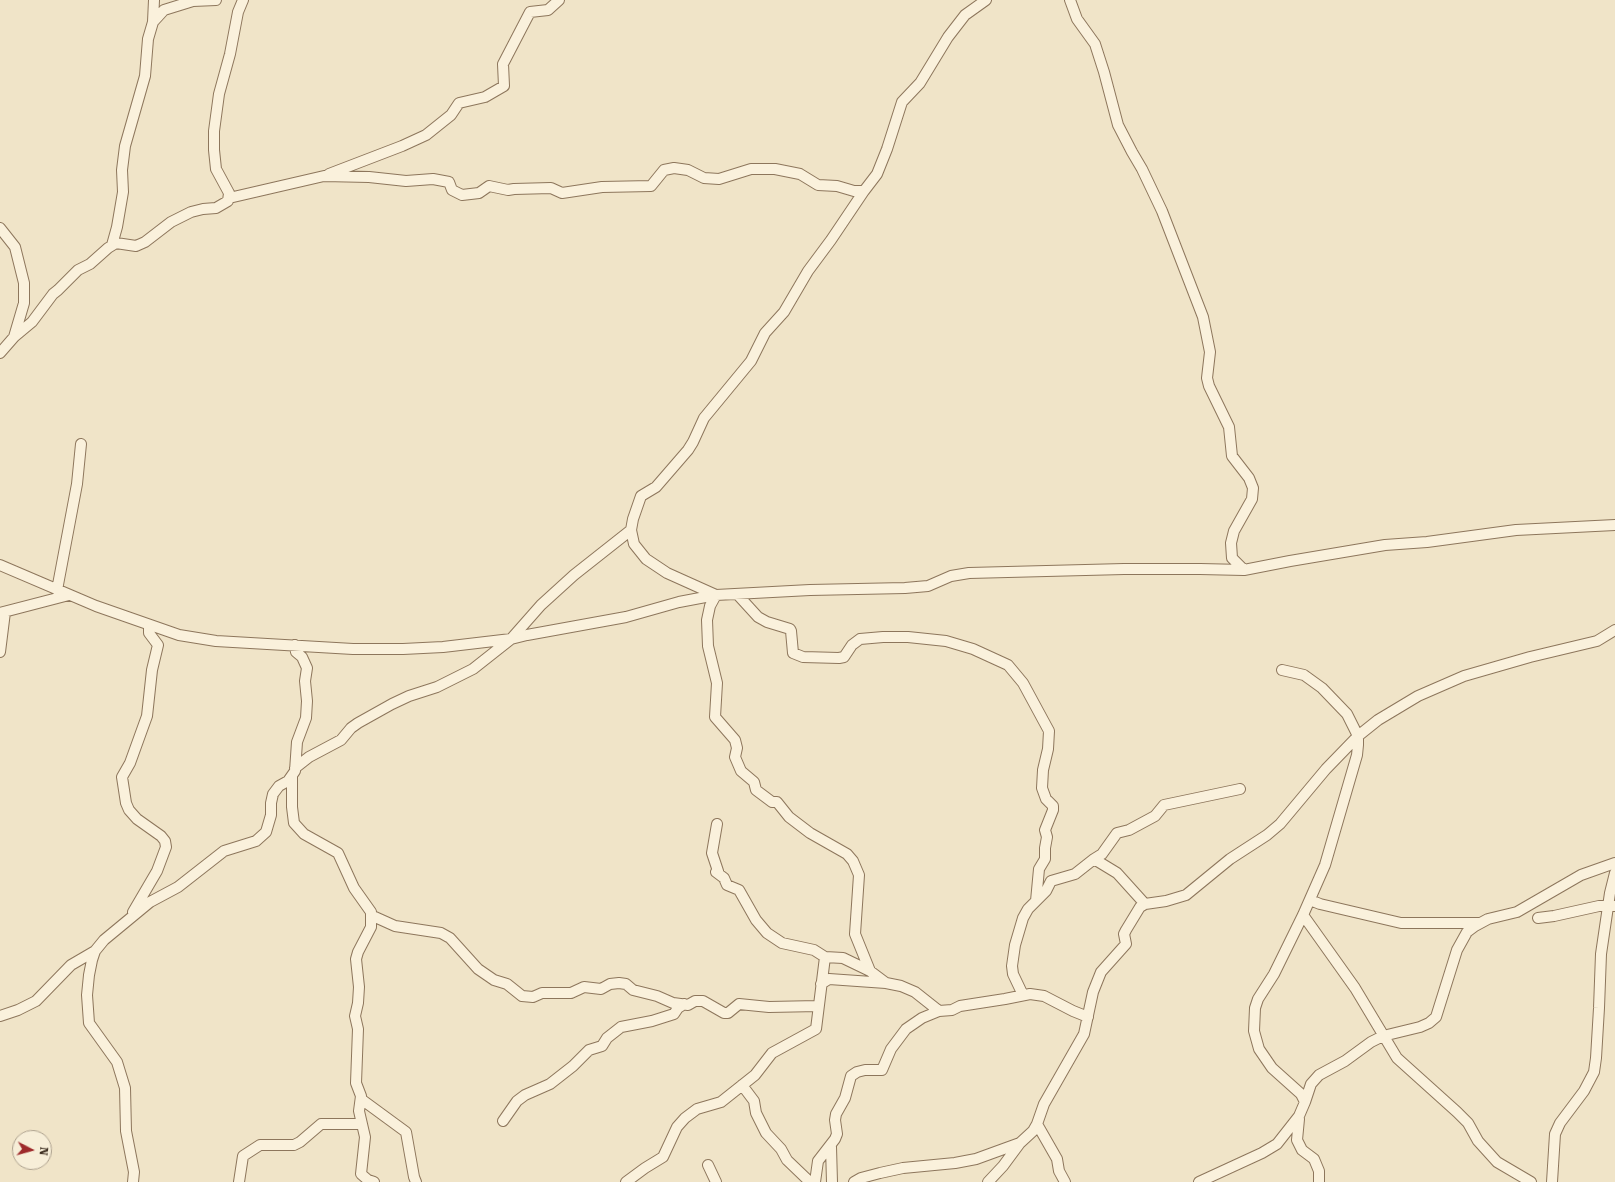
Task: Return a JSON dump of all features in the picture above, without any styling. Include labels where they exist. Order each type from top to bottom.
[{"type":"street","points":[[112,245],[117,227],[123,192],[122,170],[125,146],[145,76],[148,38],[153,22],[154,0]]},
{"type":"street","points":[[153,22],[164,10],[193,1],[216,0]]},
{"type":"street","points":[[229,198],[227,188],[216,169],[214,131],[219,94],[230,54],[238,12],[243,0]]},
{"type":"street","points":[[0,353],[14,337],[32,322],[48,299],[78,270],[90,264],[112,245],[116,243],[136,246],[145,242],[171,222],[191,212],[216,208],[225,204],[229,198],[324,176],[370,159],[426,135],[451,115],[459,103],[485,97],[504,86],[503,64],[530,12],[548,10],[559,0]]},
{"type":"street","points":[[716,595],[667,573],[646,559],[634,544],[631,530],[640,496],[656,487],[688,450],[704,418],[751,361],[765,333],[784,312],[808,271],[877,174],[883,162],[902,102],[920,82],[948,37],[965,15],[986,0]]},
{"type":"street","points":[[1070,0],[1077,19],[1095,44],[1118,125],[1142,168],[1162,211],[1203,317],[1210,352],[1206,378],[1208,386],[1229,428],[1232,456],[1249,478],[1253,488],[1252,499],[1234,531],[1231,543],[1232,558],[1244,570]]},
{"type":"street","points":[[324,176],[369,177],[406,181],[433,179],[449,182],[452,190],[462,195],[479,193],[489,186],[508,190],[551,188],[562,193],[602,187],[651,186],[664,170],[674,168],[688,170],[704,178],[719,179],[751,169],[775,169],[800,174],[818,185],[837,186],[854,191],[864,191]]},
{"type":"street","points":[[0,228],[15,246],[24,283],[24,304],[14,337]]},
{"type":"street","points":[[57,590],[77,484],[81,444]]},
{"type":"street","points":[[0,565],[69,595],[149,625],[178,634],[216,641],[353,649],[409,649],[443,647],[511,639],[626,617],[691,599],[716,595],[810,590],[911,588],[928,586],[951,576],[969,573],[1124,569],[1244,570],[1385,545],[1427,542],[1516,530],[1615,525]]},
{"type":"street","points":[[133,1182],[134,1172],[126,1131],[125,1088],[116,1062],[89,1024],[87,995],[88,981],[95,952],[104,940],[150,902],[182,885],[224,851],[252,843],[262,837],[269,826],[273,794],[279,786],[288,781],[294,772],[309,757],[341,740],[351,728],[358,723],[392,704],[409,696],[437,688],[473,669],[511,639],[541,605],[574,575],[631,530]]},
{"type":"street","points":[[737,594],[758,617],[767,622],[790,629],[792,631],[793,653],[803,657],[844,657],[856,641],[860,639],[902,636],[946,641],[973,649],[1008,665],[1023,683],[1049,731],[1048,749],[1043,770],[1042,788],[1046,799],[1053,806],[1053,810],[1045,830],[1047,837],[1045,859],[1039,868],[1036,901]]},
{"type":"street","points":[[0,652],[2,612],[69,595]]},
{"type":"street","points":[[716,595],[710,606],[708,620],[708,646],[716,683],[715,717],[735,740],[737,748],[735,757],[738,766],[741,771],[754,782],[756,790],[772,802],[777,802],[789,817],[810,833],[846,854],[853,861],[857,868],[859,882],[855,934],[870,971]]},
{"type":"street","points":[[131,918],[140,898],[157,871],[166,847],[166,840],[137,819],[129,810],[126,803],[122,777],[130,763],[147,716],[152,670],[158,645],[149,633],[149,625]]},
{"type":"street","points":[[988,1182],[1003,1166],[1020,1143],[1033,1131],[1037,1124],[1044,1104],[1084,1034],[1093,992],[1101,972],[1124,948],[1126,944],[1124,934],[1136,911],[1145,904],[1166,901],[1186,895],[1217,869],[1274,830],[1314,782],[1358,736],[1378,720],[1418,696],[1455,680],[1530,657],[1597,641],[1615,630]]},
{"type":"street","points":[[295,645],[296,652],[302,658],[307,668],[305,681],[307,700],[306,718],[297,742],[292,807],[294,823],[304,834],[338,853],[352,884],[371,912],[372,917],[371,927],[362,943],[356,959],[360,987],[355,1016],[358,1029],[356,1083],[361,1096],[359,1111],[365,1137],[361,1174],[368,1180],[374,1182]]},
{"type":"street","points":[[1282,670],[1304,675],[1322,688],[1347,714],[1358,736],[1357,756],[1329,853],[1303,915],[1274,974],[1258,999],[1255,1008],[1255,1038],[1263,1057],[1272,1068],[1301,1094],[1305,1102]]},
{"type":"street","points":[[1023,995],[1013,974],[1015,945],[1023,918],[1028,909],[1046,891],[1051,881],[1075,874],[1102,854],[1117,834],[1130,830],[1155,816],[1163,805],[1240,789]]},
{"type":"street","points":[[717,824],[712,853],[718,871],[716,872],[724,878],[727,885],[739,890],[756,920],[772,937],[782,943],[814,950],[824,957],[843,958],[870,971],[886,983]]},
{"type":"street","points":[[1094,859],[1117,873],[1145,904]]},
{"type":"street","points":[[1199,1182],[1274,1147],[1283,1138],[1299,1116],[1311,1084],[1316,1077],[1345,1061],[1371,1042],[1383,1036],[1420,1027],[1429,1023],[1436,1017],[1459,946],[1468,932],[1488,919],[1517,912],[1580,875],[1615,863]]},
{"type":"street","points":[[1552,1182],[1555,1134],[1560,1123],[1584,1091],[1594,1072],[1600,1008],[1601,954],[1612,906],[1615,873]]},
{"type":"street","points":[[1310,900],[1320,904],[1401,923],[1480,923]]},
{"type":"street","points":[[1538,918],[1599,906],[1612,906]]},
{"type":"street","points":[[1303,915],[1355,988],[1391,1050],[1402,1063],[1458,1112],[1468,1123],[1478,1141],[1497,1162],[1531,1182]]},
{"type":"street","points":[[372,917],[395,926],[441,933],[450,938],[478,969],[494,980],[507,984],[519,995],[529,997],[537,996],[542,993],[571,993],[584,987],[601,989],[614,983],[623,983],[633,990],[658,996],[667,1001],[688,1005],[703,1001],[724,1013],[740,1004],[769,1007],[818,1006]]},
{"type":"street","points":[[0,1016],[18,1010],[36,1001],[71,965],[95,952]]},
{"type":"street","points":[[626,1182],[663,1157],[677,1127],[685,1118],[697,1109],[721,1102],[756,1075],[772,1054],[816,1029],[824,957]]},
{"type":"street","points":[[822,984],[829,979],[886,983],[901,986],[915,992],[939,1010]]},
{"type":"street","points":[[814,1182],[818,1161],[830,1147],[837,1134],[835,1120],[836,1114],[845,1098],[851,1076],[857,1072],[865,1070],[882,1070],[891,1049],[906,1029],[922,1018],[939,1010],[952,1010],[960,1006],[1005,1000],[1030,994],[1044,996],[1057,1004],[1088,1017]]},
{"type":"street","points":[[502,1121],[517,1101],[525,1095],[550,1084],[573,1066],[589,1050],[602,1046],[607,1038],[622,1027],[652,1021],[674,1014],[678,1008],[684,1004]]},
{"type":"street","points":[[742,1085],[754,1101],[756,1113],[766,1133],[781,1149],[787,1160],[810,1182]]},
{"type":"street","points":[[361,1099],[406,1132],[416,1182]]},
{"type":"street","points":[[1299,1116],[1297,1140],[1302,1150],[1314,1159],[1319,1171],[1319,1182]]},
{"type":"street","points":[[239,1182],[243,1156],[260,1145],[294,1145],[300,1142],[321,1124],[362,1124]]},
{"type":"street","points":[[1037,1124],[1057,1159],[1059,1171],[1065,1182]]},
{"type":"street","points":[[854,1182],[869,1175],[900,1169],[949,1164],[976,1159],[1020,1143]]},
{"type":"street","points":[[830,1147],[832,1182]]},
{"type":"street","points":[[708,1165],[716,1182]]}]
